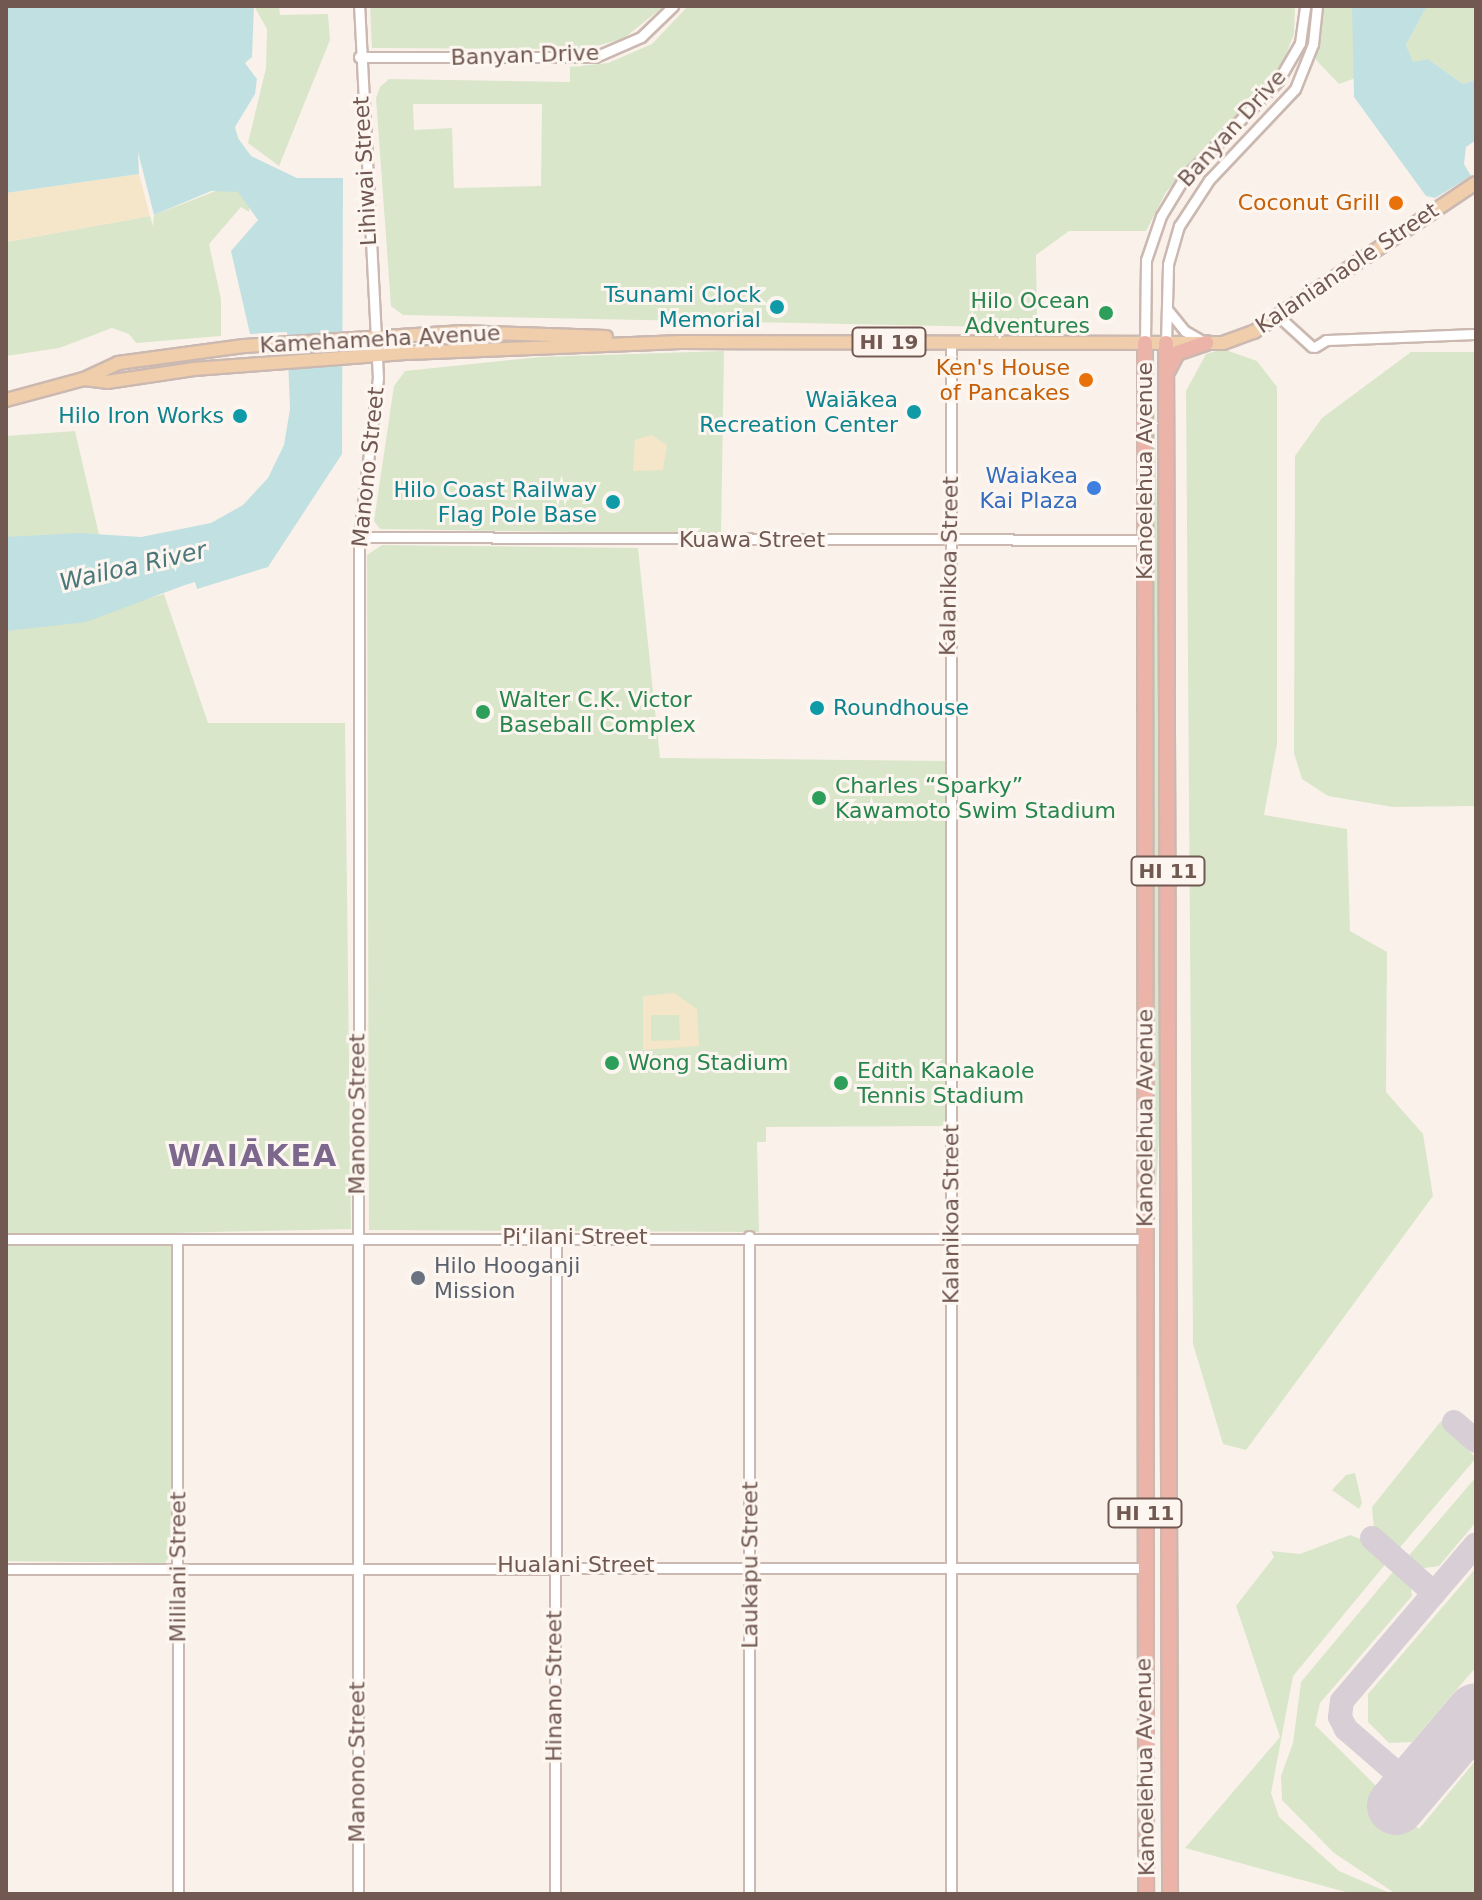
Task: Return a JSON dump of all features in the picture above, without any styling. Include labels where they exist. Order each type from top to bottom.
[{"type":"highway","name":"Kanoelehua Avenue","points":[[1145,343],[1146,1894]]},
{"type":"highway","name":"Kanoelehua Avenue","points":[[1166,343],[1170,1894]]},
{"type":"highway","points":[[1167,374],[1177,353],[1206,343]]},
{"type":"highway","points":[[1166,1268],[1145,1239],[1167,1190]]},
{"type":"main road","name":"Kalanianaole Street","points":[[1166,343],[1206,343],[1245,336],[1476,183]]},
{"type":"main road","name":"Kamehameha Avenue","points":[[6,400],[84,379],[132,360],[281,342],[516,332],[681,342]]},
{"type":"main road","name":"Kamehameha Avenue","points":[[84,379],[107,382],[281,362],[377,355],[681,342],[1166,343]]},
{"type":"street","name":"Lihiwai Street","points":[[359,6],[359,57],[376,336]]},
{"type":"street","name":"Banyan Drive","points":[[359,57],[595,57],[641,37],[673,6]]},
{"type":"street","name":"Banyan Drive","points":[[1145,343],[1146,260],[1161,216],[1184,178],[1278,81],[1300,43],[1305,6]]},
{"type":"street","name":"Banyan Drive","points":[[1166,343],[1170,252],[1179,226],[1209,180],[1295,89],[1313,44],[1317,6]]},
{"type":"street","points":[[1167,309],[1185,331],[1206,343]]},
{"type":"street","points":[[1274,317],[1314,347],[1326,340],[1476,334]]},
{"type":"street","name":"Manono Street","points":[[358,1894],[359,537],[375,421],[376,336]]},
{"type":"street","name":"Kalanikoa Street","points":[[951,342],[951,1894]]},
{"type":"street","name":"Kuawa Street","points":[[359,537],[1146,540]]},
{"type":"street","name":"Pi‘ilani Street","points":[[6,1239],[749,1236],[1145,1239]]},
{"type":"street","name":"Laukapu Street","points":[[749,1236],[749,1894]]},
{"type":"street","name":"Hinano Street","points":[[555,1894],[556,1237]]},
{"type":"street","name":"Mililani Street","points":[[177,1239],[178,1894]]},
{"type":"street","name":"Hualani Street","points":[[6,1569],[554,1565],[751,1565],[951,1571],[1145,1568]]},
{"type":"green space","points":[[254,6],[279,6],[280,15],[328,14],[330,40],[279,166],[248,143],[266,68],[267,29]]},
{"type":"green space","points":[[370,6],[664,6],[623,39],[584,49],[372,48]]},
{"type":"green space","points":[[688,6],[1295,6],[1294,34],[1281,67],[1166,192],[1146,231],[1069,231],[1036,255],[1037,328],[403,315],[391,306],[376,98],[380,87],[389,79],[570,82],[570,67],[608,63],[652,44]],"holes":[[[413,104],[542,104],[541,186],[454,188],[452,128],[414,130]]]},
{"type":"green space","points":[[1317,6],[1360,6],[1358,77],[1339,84],[1316,60]]},
{"type":"green space","points":[[1427,6],[1476,6],[1476,80],[1463,84],[1428,59],[1413,63],[1406,45]]},
{"type":"green space","points":[[221,189],[238,192],[250,206],[249,212],[241,207],[209,244],[221,299],[221,336],[136,343],[129,334],[112,328],[59,348],[6,356],[6,242],[150,216],[153,226],[154,215]]},
{"type":"green space","points":[[1223,349],[1257,361],[1277,387],[1277,744],[1264,815],[1347,829],[1350,931],[1387,952],[1386,1092],[1423,1134],[1433,1196],[1246,1450],[1223,1444],[1193,1344],[1186,391],[1206,354]]},
{"type":"green space","points":[[724,351],[721,534],[380,529],[374,521],[394,386],[405,371],[540,357]]},
{"type":"green space","points":[[1411,352],[1476,352],[1476,806],[1393,807],[1328,796],[1302,779],[1294,753],[1295,456],[1322,418]]},
{"type":"green space","points":[[1153,364],[1160,617],[1160,1121],[1155,1202]]},
{"type":"green space","points":[[75,431],[116,608],[164,594],[208,723],[345,723],[351,1229],[171,1233],[174,1549],[165,1563],[6,1561],[6,436]]},
{"type":"green space","points":[[382,545],[638,548],[660,758],[946,761],[945,1126],[766,1127],[766,1142],[757,1142],[759,1232],[369,1230],[367,555]]},
{"type":"green space","points":[[1441,1421],[1476,1458],[1396,1552],[1374,1529],[1372,1507]]},
{"type":"green space","points":[[1355,1473],[1362,1503],[1359,1509],[1332,1490],[1346,1475]]},
{"type":"green space","points":[[1476,1477],[1476,1522],[1439,1566],[1417,1569],[1406,1559]]},
{"type":"green space","points":[[1350,1535],[1366,1541],[1388,1561],[1293,1676],[1271,1793],[1279,1817],[1339,1871],[1392,1894],[1353,1894],[1185,1848],[1280,1737],[1236,1606],[1274,1557],[1271,1551],[1300,1554]]},
{"type":"green space","points":[[1397,1567],[1410,1581],[1412,1596],[1320,1703],[1315,1725],[1419,1829],[1476,1760],[1476,1894],[1396,1894],[1334,1853],[1282,1800],[1281,1776],[1293,1743],[1301,1682]]},
{"type":"green space","points":[[1476,1568],[1476,1667],[1412,1742],[1389,1743],[1368,1722],[1368,1694]]},
{"type":"sand","points":[[139,174],[150,216],[6,242],[6,193]]},
{"type":"sand","points":[[651,435],[667,445],[663,470],[633,471],[635,440]]},
{"type":"sand","points":[[674,993],[697,1009],[699,1046],[643,1050],[643,996]],"holes":[[[651,1015],[679,1015],[680,1040],[651,1041]]]},
{"type":"water","name":"Wailoa River","points":[[6,6],[254,6],[252,57],[245,63],[257,79],[255,94],[235,127],[238,138],[251,156],[297,178],[343,178],[342,454],[268,567],[197,589],[195,582],[185,585],[86,622],[6,631],[6,537],[79,533],[141,537],[211,523],[243,505],[268,478],[284,445],[290,409],[287,332],[250,334],[231,251],[258,220],[238,192],[211,191],[154,215],[138,152],[139,174],[6,193]]},
{"type":"water","points":[[1352,6],[1427,6],[1406,45],[1413,62],[1428,59],[1463,84],[1476,80],[1476,140],[1466,147],[1464,164],[1471,176],[1435,198],[1426,196],[1354,97]]},
{"type":"taxiway","points":[[1454,1422],[1476,1441]]},
{"type":"taxiway","points":[[1372,1538],[1434,1593]]},
{"type":"taxiway","points":[[1413,1787],[1346,1729],[1340,1717],[1342,1701],[1476,1544]]},
{"type":"runway","points":[[1396,1806],[1476,1712]]},
{"type":"place","name":"Coconut Grill","points":[[1396,203]]},
{"type":"place","name":"Tsunami Clock Memorial","points":[[777,307]]},
{"type":"place","name":"Hilo Ocean Adventures","points":[[1106,313]]},
{"type":"place","name":"Ken's House of Pancakes","points":[[1086,380]]},
{"type":"place","name":"Waiākea Recreation Center","points":[[914,412]]},
{"type":"place","name":"Hilo Iron Works","points":[[240,416]]},
{"type":"place","name":"Waiakea Kai Plaza","points":[[1094,488]]},
{"type":"place","name":"Hilo Coast Railway Flag Pole Base","points":[[613,502]]},
{"type":"place","name":"Roundhouse","points":[[817,708]]},
{"type":"place","name":"Walter C.K. Victor Baseball Complex","points":[[483,712]]},
{"type":"place","name":"Charles “Sparky” Kawamoto Swim Stadium","points":[[819,798]]},
{"type":"place","name":"Wong Stadium","points":[[612,1063]]},
{"type":"place","name":"Edith Kanakaole Tennis Stadium","points":[[841,1083]]},
{"type":"place","name":"Hilo Hooganji Mission","points":[[418,1278]]},
{"type":"district","name":"WAIĀKEA","points":[[253,1156]]}]
